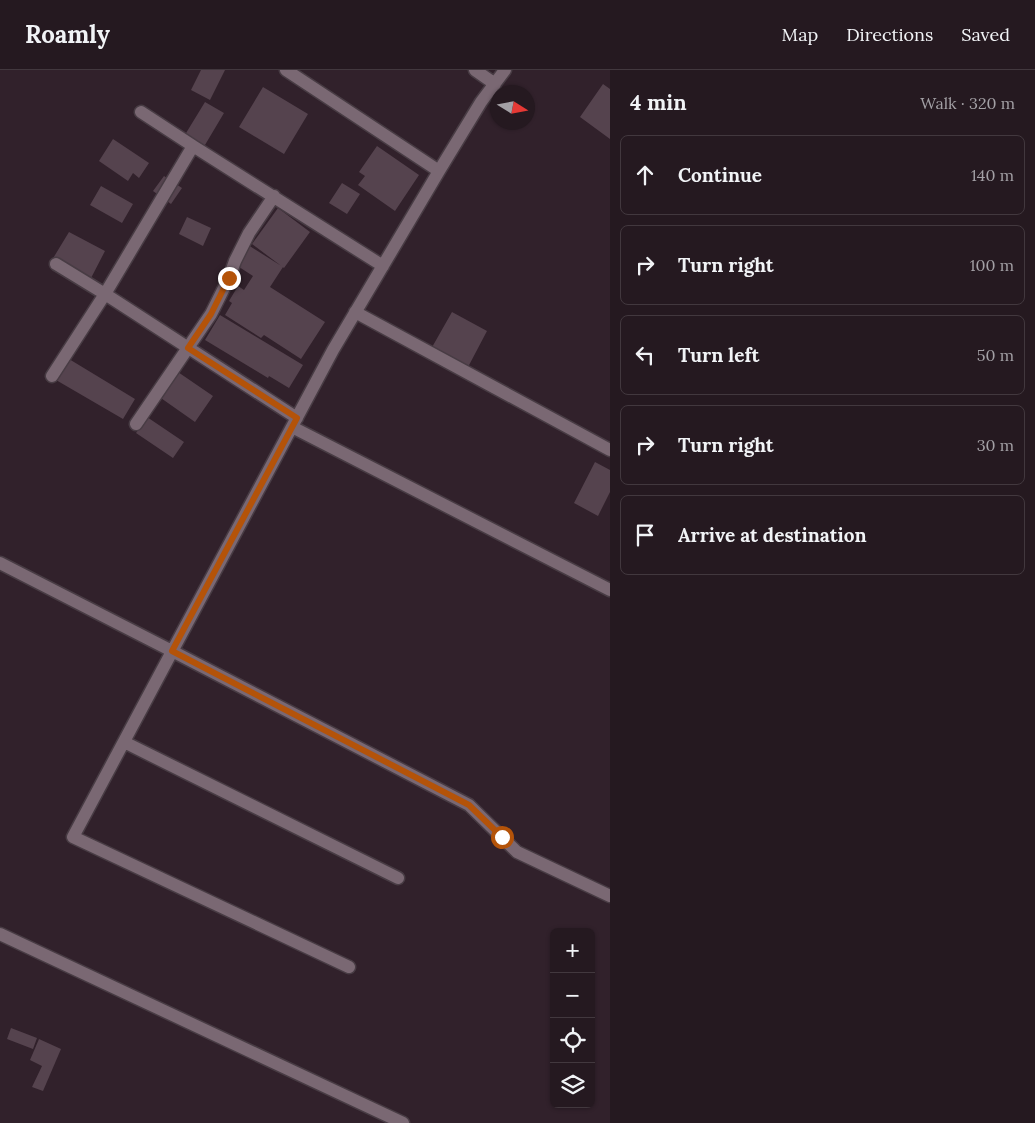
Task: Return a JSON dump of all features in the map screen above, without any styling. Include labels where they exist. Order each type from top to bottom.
[{"type":"street","points":[[286,70],[439,171]]},
{"type":"street","points":[[475,70],[495,84]]},
{"type":"street","points":[[349,967],[74,837],[333,350],[439,171],[482,102],[505,70]]},
{"type":"street","points":[[141,112],[383,266]]},
{"type":"street","points":[[52,376],[105,294],[194,146]]},
{"type":"street","points":[[136,424],[211,314],[229,278],[234,261],[274,196]]},
{"type":"street","points":[[56,264],[188,348],[294,422],[610,590]]},
{"type":"street","points":[[355,312],[610,450]]},
{"type":"street","points":[[0,563],[469,805],[517,852],[610,896]]},
{"type":"street","points":[[124,742],[398,878]]},
{"type":"street","points":[[0,934],[403,1123]]},
{"type":"building","points":[[201,70],[225,70],[210,100],[191,90]]},
{"type":"building","points":[[603,84],[610,89],[610,139],[580,117]]},
{"type":"building","points":[[263,87],[308,114],[284,154],[239,127]]},
{"type":"building","points":[[205,102],[224,113],[202,150],[183,138]]},
{"type":"building","points":[[113,139],[149,163],[139,178],[133,173],[128,181],[99,161]]},
{"type":"building","points":[[377,146],[419,175],[395,211],[358,185],[365,176],[359,172]]},
{"type":"building","points":[[164,176],[182,188],[171,204],[153,191]]},
{"type":"building","points":[[342,183],[360,194],[347,214],[329,203]]},
{"type":"building","points":[[101,186],[133,204],[122,223],[90,205]]},
{"type":"building","points":[[278,208],[310,232],[284,268],[252,244]]},
{"type":"building","points":[[187,217],[211,228],[203,246],[179,234]]},
{"type":"building","points":[[69,232],[105,251],[90,280],[52,260]]},
{"type":"building","points":[[248,245],[283,267],[270,287],[325,322],[301,359],[264,335],[261,338],[225,315],[232,303],[229,301],[238,286],[244,290],[253,276],[236,265]]},
{"type":"building","points":[[452,312],[487,331],[467,369],[431,349]]},
{"type":"building","points":[[220,315],[303,365],[289,388],[269,376],[268,378],[205,340]]},
{"type":"building","points":[[69,359],[135,399],[123,419],[56,380]]},
{"type":"building","points":[[175,370],[213,396],[195,422],[158,396]]},
{"type":"building","points":[[147,417],[184,442],[173,458],[136,433]]},
{"type":"building","points":[[595,462],[610,470],[610,492],[598,516],[574,503]]},
{"type":"building","points":[[11,1028],[37,1038],[33,1049],[7,1039]]},
{"type":"building","points":[[39,1039],[61,1049],[43,1091],[32,1087],[42,1066],[30,1060]]},
{"type":"route","points":[[229,278],[211,314],[188,348],[297,418],[172,651],[469,805],[502,837]]}]
